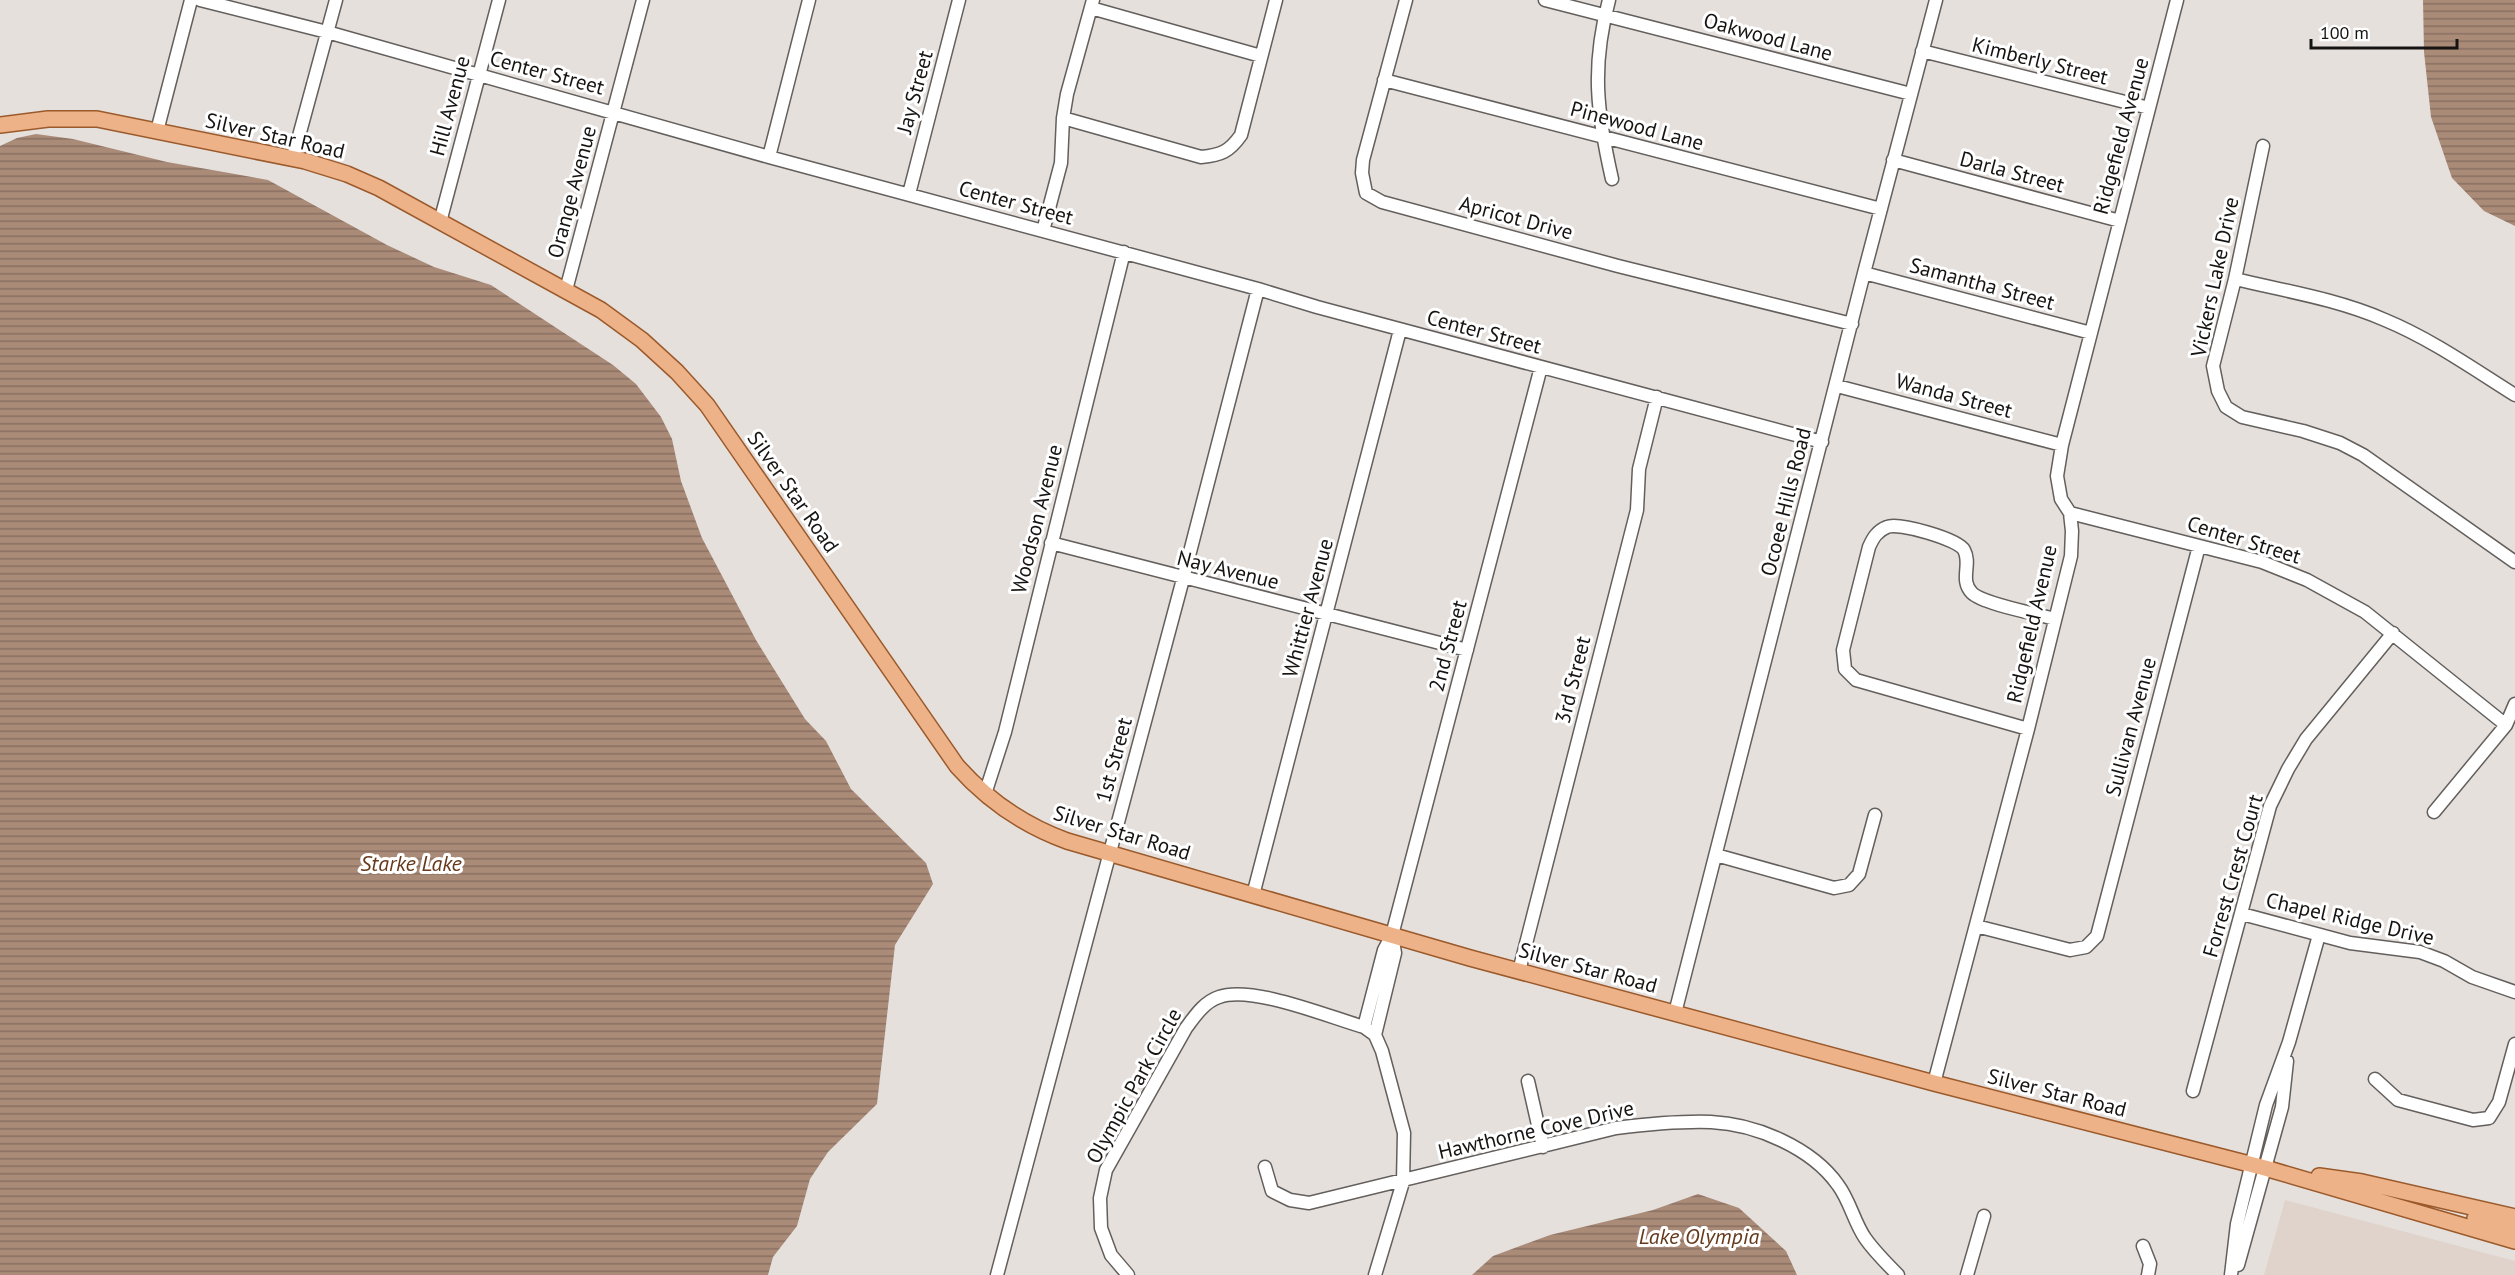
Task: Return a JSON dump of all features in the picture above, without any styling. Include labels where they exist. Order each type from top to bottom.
[{"type":"main road","name":"Silver Star Road","points":[[0,125],[48,119],[97,119],[293,158],[347,174],[379,188],[601,310],[642,340],[677,372],[707,405],[941,746],[985,794],[1004,809],[1042,832],[1519,971],[1934,1083],[2258,1167],[2515,1241]]},
{"type":"main road","name":"Silver Star Road","points":[[2258,1167],[2362,1182],[2515,1217]]},
{"type":"main road","points":[[2413,1211],[2448,1211],[2515,1229]]},
{"type":"street","points":[[157,131],[191,0]]},
{"type":"street","name":"Center Street","points":[[200,0],[1124,252],[1400,330],[1822,442]]},
{"type":"street","points":[[293,158],[336,0]]},
{"type":"street","name":"Hill Avenue","points":[[440,222],[499,0]]},
{"type":"street","name":"Orange Avenue","points":[[566,290],[643,0]]},
{"type":"street","points":[[769,157],[809,0]]},
{"type":"street","name":"Jay Street","points":[[909,194],[959,0]]},
{"type":"street","points":[[1063,118],[1201,157],[1220,155],[1232,147],[1241,135],[1276,0]]},
{"type":"street","name":"Apricot Drive","points":[[1406,0],[1363,160],[1362,173],[1366,193],[1382,202],[1618,266],[1852,324]]},
{"type":"street","name":"Oakwood Lane","points":[[1545,0],[1911,94]]},
{"type":"street","points":[[1609,0],[1596,66],[1602,138],[1612,179]]},
{"type":"street","name":"Ocoee Hills Road","points":[[1675,1014],[1936,0]]},
{"type":"street","name":"Ridgefield Avenue","points":[[1934,1083],[2028,729],[2071,556],[2070,513],[2059,492],[2057,476],[2062,445],[2177,0]]},
{"type":"street","points":[[1043,231],[1061,163],[1063,118],[1067,94],[1092,4],[1261,56]]},
{"type":"street","name":"Kimberly Street","points":[[1922,51],[2149,108]]},
{"type":"street","name":"Pinewood Lane","points":[[1384,80],[1881,209]]},
{"type":"street","name":"Vickers Lake Drive","points":[[2263,146],[2235,279],[2213,366],[2218,391],[2226,407],[2242,417],[2303,430],[2340,443],[2363,455],[2515,562]]},
{"type":"street","name":"Darla Street","points":[[1893,160],[2120,220]]},
{"type":"street","name":"Woodson Avenue","points":[[985,794],[1005,732],[1124,252]]},
{"type":"street","name":"Samantha Street","points":[[1864,273],[2091,333]]},
{"type":"street","points":[[2235,279],[2335,302],[2383,319],[2433,342],[2515,395]]},
{"type":"street","name":"1st Street","points":[[997,1275],[1258,289]]},
{"type":"street","name":"Whittier Avenue","points":[[1253,895],[1400,330]]},
{"type":"street","name":"2nd Street","points":[[1392,935],[1540,368]]},
{"type":"street","name":"Wanda Street","points":[[1837,386],[2062,445]]},
{"type":"street","name":"3rd Street","points":[[1519,971],[1637,510],[1639,469],[1657,398]]},
{"type":"street","name":"Center Street","points":[[2070,513],[2262,562],[2307,580],[2365,612],[2506,725]]},
{"type":"street","points":[[2028,729],[1856,680],[1845,669],[1843,650],[1869,547],[1875,534],[1888,525],[1905,527],[1953,540],[1963,548],[1967,562],[1964,578],[1971,593],[1983,600],[2055,619]]},
{"type":"street","name":"Nay Avenue","points":[[1051,543],[1183,579],[1467,650]]},
{"type":"street","name":"Sullivan Avenue","points":[[1976,926],[2070,950],[2086,946],[2097,936],[2199,546]]},
{"type":"street","name":"Forrest Crest Court","points":[[2193,1091],[2270,806],[2306,739],[2393,633]]},
{"type":"street","points":[[2434,812],[2506,725],[2515,704]]},
{"type":"street","points":[[1716,855],[1834,888],[1849,885],[1859,874],[1875,815]]},
{"type":"street","name":"Chapel Ridge Drive","points":[[2241,914],[2350,943],[2420,952],[2444,961],[2472,977],[2515,992]]},
{"type":"street","points":[[1364,1027],[1384,950],[1392,935]]},
{"type":"street","points":[[1374,1035],[1395,953],[1392,935]]},
{"type":"street","points":[[2233,1275],[2258,1167],[2282,1107],[2289,1042],[2319,935]]},
{"type":"street","name":"Olympic Park Circle","points":[[1128,1275],[1111,1256],[1101,1228],[1100,1198],[1106,1170],[1186,1028],[1200,1009],[1219,997],[1248,993],[1364,1027],[1374,1035],[1382,1051],[1404,1133],[1403,1182],[1375,1275]]},
{"type":"street","points":[[2375,1079],[2398,1100],[2473,1120],[2489,1119],[2499,1102],[2515,1044]]},
{"type":"street","points":[[1528,1081],[1543,1147]]},
{"type":"street","name":"Hawthorne Cove Drive","points":[[1264,1167],[1272,1191],[1290,1200],[1309,1203],[1403,1182],[1616,1128],[1660,1123],[1714,1122],[1758,1131],[1791,1144],[1820,1164],[1839,1186],[1864,1238],[1898,1275]]},
{"type":"street","points":[[1967,1275],[1984,1216]]},
{"type":"street","points":[[2142,1246],[2150,1264],[2148,1275]]},
{"type":"shaded area","points":[[2285,1200],[2515,1261],[2515,1275],[2264,1275]]},
{"type":"water","points":[[2423,0],[2515,0],[2515,226],[2484,211],[2452,178],[2431,117],[2424,52]]},
{"type":"water","name":"Starke Lake","points":[[36,134],[73,139],[167,162],[268,180],[387,245],[434,267],[491,285],[613,365],[636,384],[661,417],[672,439],[681,481],[702,538],[756,640],[805,719],[826,741],[851,789],[926,863],[933,884],[895,945],[877,1104],[828,1152],[810,1179],[797,1226],[773,1257],[768,1275],[0,1275],[0,146],[17,138]]},
{"type":"water","name":"Lake Olympia","points":[[1698,1194],[1739,1208],[1786,1251],[1797,1275],[1472,1275],[1493,1256],[1550,1235],[1653,1210]]}]
